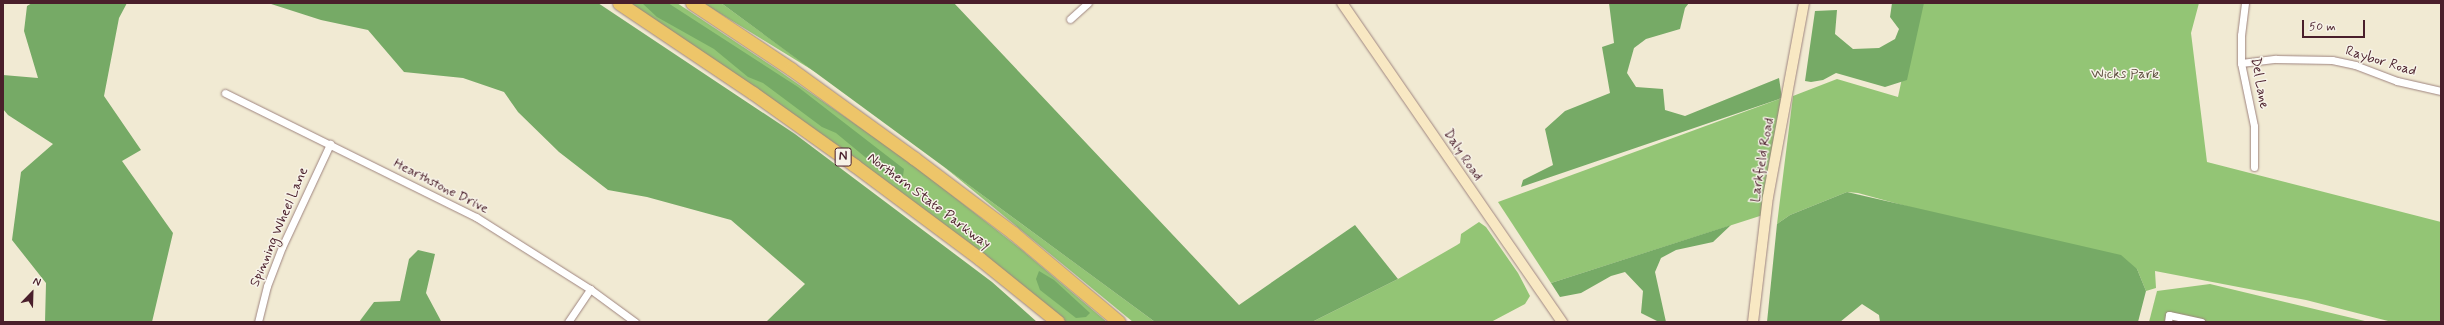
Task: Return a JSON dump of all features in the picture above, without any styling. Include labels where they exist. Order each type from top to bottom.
[{"type":"highway","name":"Northern State Parkway","points":[[619,3],[829,147],[930,221],[1058,322]]},
{"type":"highway","name":"Northern State Parkway","points":[[692,3],[896,144],[1013,233],[1119,322]]},
{"type":"street","points":[[1070,19],[1088,3]]},
{"type":"street","name":"Larkfield Road","points":[[1753,322],[1768,197],[1804,3]]},
{"type":"street","name":"Del Lane","points":[[2245,3],[2241,34],[2241,63],[2254,126],[2254,167]]},
{"type":"street","name":"Daly Road","points":[[1346,4],[1562,322]]},
{"type":"street","name":"Raybor Road","points":[[2241,63],[2276,59],[2332,60],[2355,65],[2397,80],[2441,91]]},
{"type":"street","name":"Hearthstone Drive","points":[[225,93],[476,217],[590,289],[635,322]]},
{"type":"street","name":"Spinning Wheel Lane","points":[[258,322],[267,286],[282,247],[330,144]]},
{"type":"street","points":[[568,322],[590,289]]},
{"type":"street","points":[[2168,322],[2169,315],[2201,322]]},
{"type":"green space","points":[[32,3],[127,3],[119,18],[104,96],[141,150],[122,161],[173,233],[152,322],[45,322],[46,283],[12,240],[21,172],[53,144],[8,115],[3,109],[3,75],[38,78],[24,31],[27,6]]},
{"type":"green space","points":[[268,3],[598,3],[795,134],[992,282],[1037,322],[766,322],[805,284],[731,220],[647,197],[608,190],[559,152],[518,112],[504,92],[463,78],[404,72],[368,30],[321,20]]},
{"type":"green space","points":[[627,3],[677,3],[775,68],[907,160],[1022,250],[1107,322],[1066,322]]},
{"type":"green space","points":[[642,3],[668,3],[798,87],[904,169],[903,176],[888,176],[836,133],[822,127],[763,83],[748,77],[714,49],[657,17]]},
{"type":"green space","points":[[703,3],[721,3],[817,73]]},
{"type":"green space","points":[[721,3],[954,3],[1239,305],[1355,225],[1398,279],[1312,322],[1155,322]]},
{"type":"green space","points":[[1609,3],[1689,3],[1685,8],[1680,29],[1646,39],[1634,48],[1627,73],[1636,87],[1663,89],[1665,110],[1685,116],[1779,78],[1782,98],[1521,187],[1523,180],[1553,165],[1545,129],[1565,111],[1610,93],[1602,47],[1614,43]]},
{"type":"green space","points":[[1892,3],[1924,3],[1907,80],[1885,87],[1836,73],[1823,80],[1811,82],[1805,81],[1815,11],[1837,10],[1835,34],[1853,49],[1879,48],[1895,39],[1899,29],[1890,17]]},
{"type":"green space","name":"Wicks Park","points":[[1918,3],[2199,3],[2191,33],[2207,162],[2441,222],[2441,322],[2392,322],[2306,300],[2155,271],[2156,288],[2146,291],[2137,269],[1858,193],[1847,192],[1790,215],[1777,224],[1793,96],[1837,79],[1898,97]]},
{"type":"green space","points":[[1782,98],[1763,215],[1551,283],[1498,202]]},
{"type":"green space","points":[[943,166],[1155,322],[1133,322]]},
{"type":"green space","points":[[1847,192],[2121,255],[2137,269],[2146,291],[2138,322],[1880,322],[1879,315],[1862,304],[1840,322],[1767,322],[1777,224],[1790,215]]},
{"type":"green space","points":[[1479,222],[1486,227],[1518,273],[1530,296],[1525,304],[1491,322],[1312,322],[1398,279],[1457,245],[1460,243],[1461,234]]},
{"type":"green space","points":[[1731,225],[1713,242],[1676,250],[1661,258],[1655,272],[1666,322],[1659,322],[1641,313],[1643,291],[1625,272],[1611,276],[1581,293],[1560,297],[1551,283]]},
{"type":"green space","points":[[418,250],[435,254],[426,293],[441,321],[359,322],[374,302],[400,301],[409,259]]},
{"type":"green space","points":[[1039,271],[1054,280],[1090,313],[1086,317],[1076,318],[1040,290],[1036,279]]},
{"type":"green space","points":[[2210,284],[2369,322],[2149,322],[2157,291]]}]
